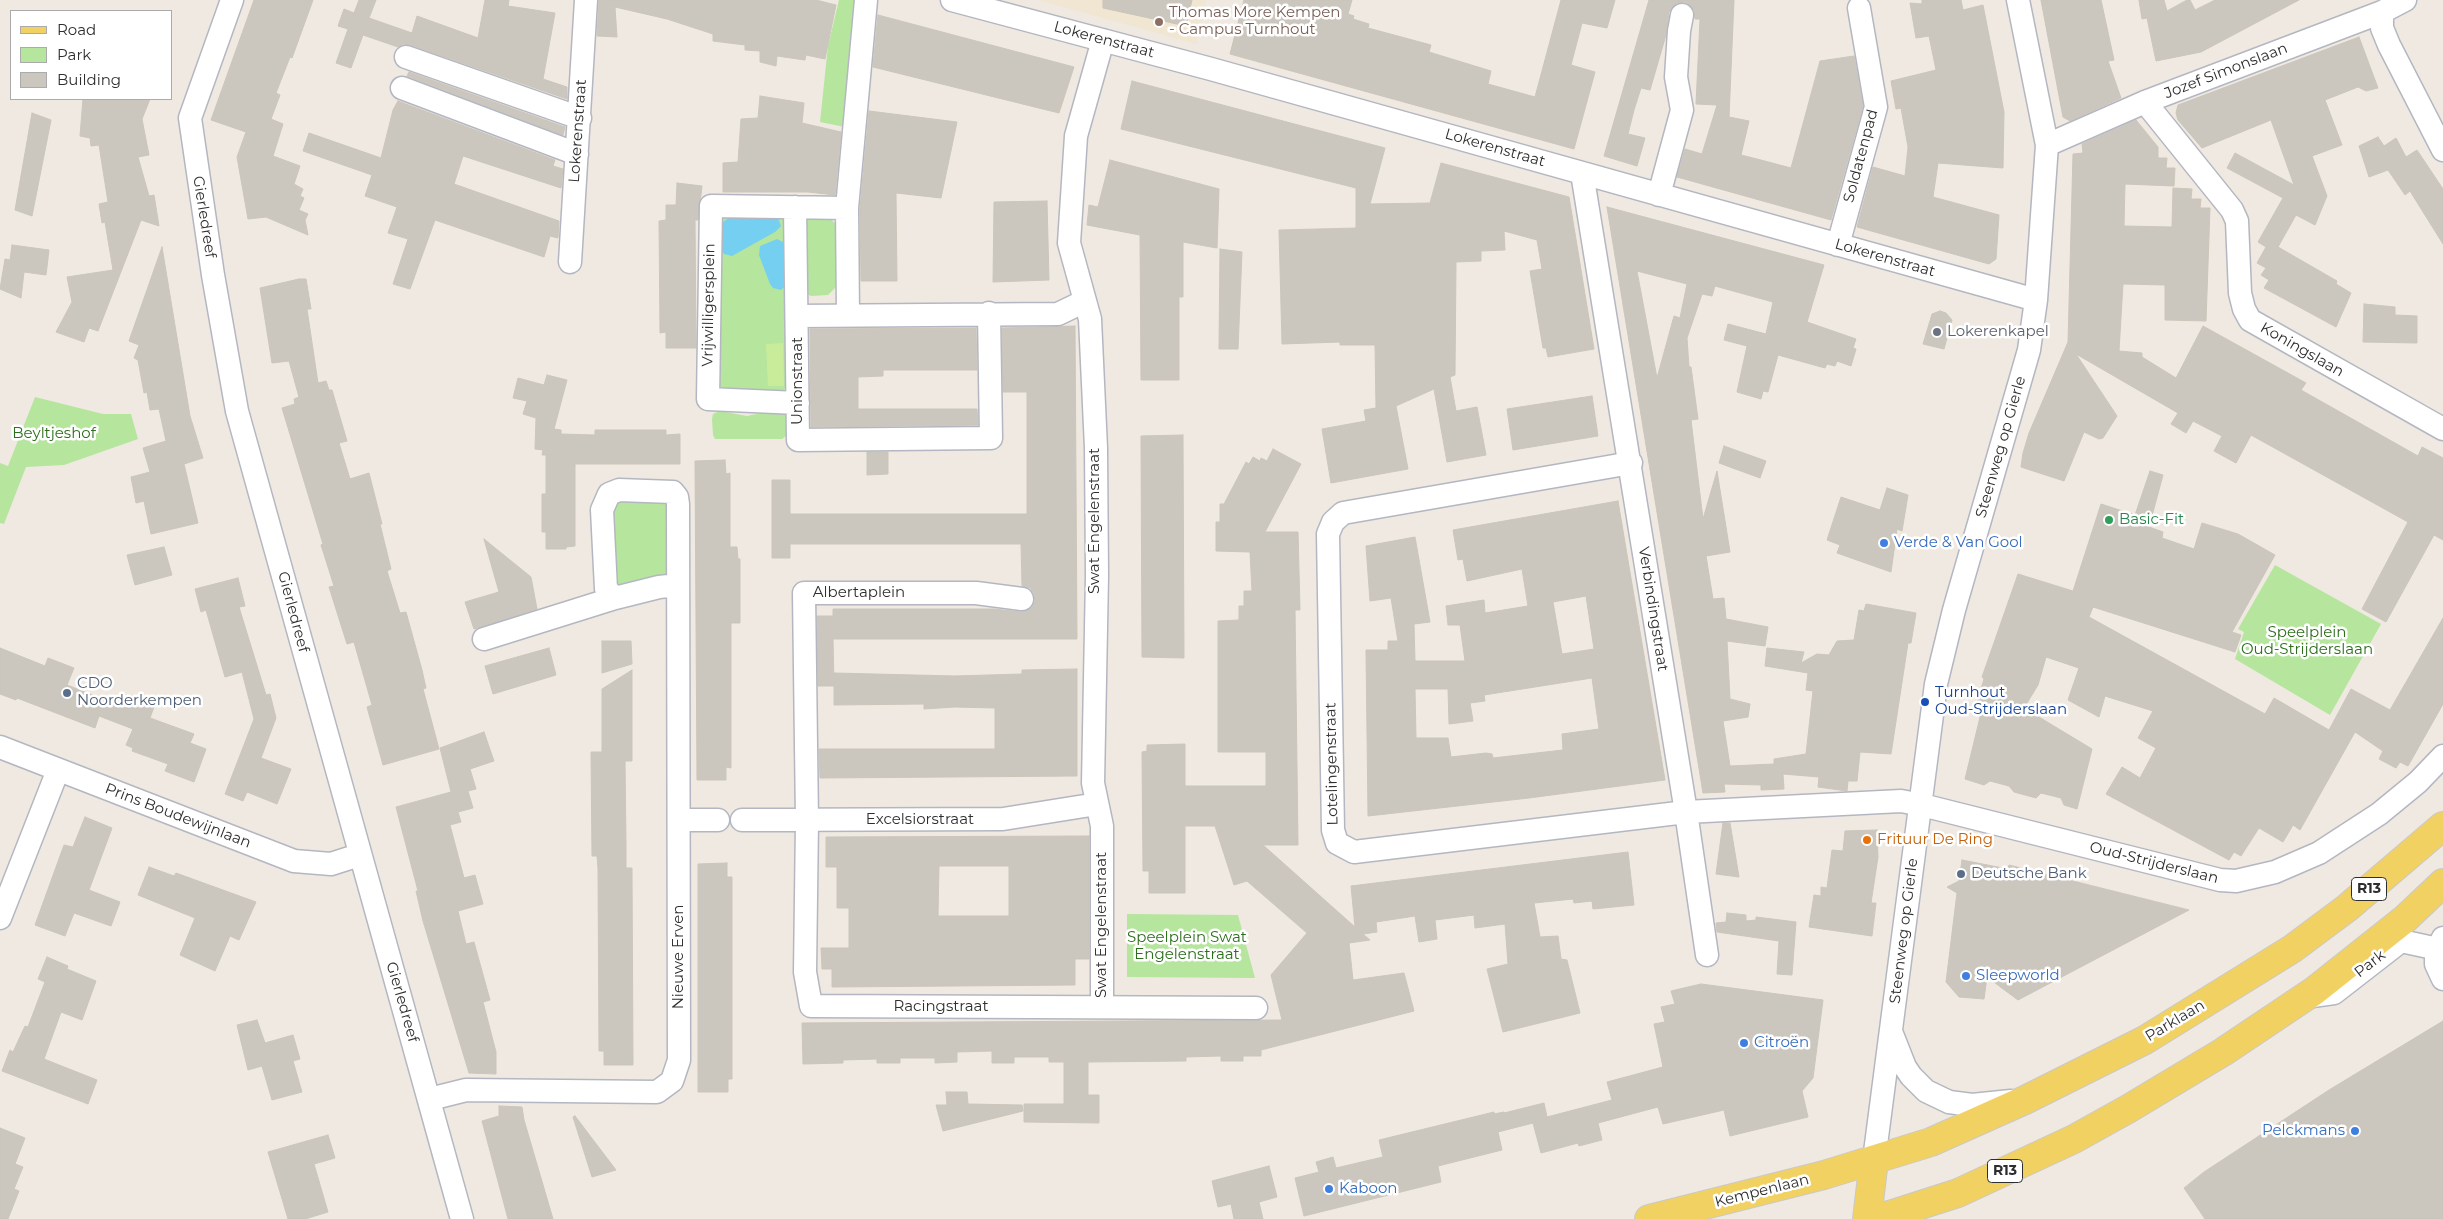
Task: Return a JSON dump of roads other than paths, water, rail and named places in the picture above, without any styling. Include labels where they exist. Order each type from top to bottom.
[{"type":"main road","name":"Parklaan","points":[[1874,1160],[1931,1142],[2025,1100],[2144,1040],[2292,949],[2347,908],[2443,826]]},
{"type":"main road","name":"R13","points":[[1876,1219],[1958,1193],[2074,1139],[2128,1109],[2223,1052],[2305,997],[2406,918],[2443,883]]},
{"type":"main road","name":"Kempenlaan","points":[[1649,1219],[1824,1175],[1874,1160]]},
{"type":"main road","name":"Steenweg op Gierle","points":[[1867,1219],[1874,1160]]},
{"type":"main road","points":[[1944,1219],[1958,1193]]},
{"type":"street","name":"Gierledreef","points":[[232,0],[190,118],[196,170],[237,411],[462,1219]]},
{"type":"street","name":"Lokerenstraat","points":[[570,262],[586,0]]},
{"type":"street","points":[[848,315],[847,208],[866,0]]},
{"type":"street","name":"Lokerenstraat","points":[[952,0],[1103,40],[2036,300]]},
{"type":"street","name":"Steenweg op Gierle","points":[[1874,1160],[1922,805],[1936,684],[1954,610],[2029,350],[2036,300],[2047,145],[2018,0]]},
{"type":"street","name":"Jozef Simonslaan","points":[[2047,145],[2145,102],[2382,12],[2405,0]]},
{"type":"street","name":"Soldatenpad","points":[[1838,245],[1876,108],[1859,8]]},
{"type":"street","points":[[2382,12],[2382,28],[2389,46],[2443,150]]},
{"type":"street","points":[[1659,195],[1682,110],[1676,77],[1682,15]]},
{"type":"street","name":"Swat Engelenstraat","points":[[1102,1007],[1102,826],[1093,774],[1097,576],[1096,448],[1090,318],[1069,243],[1076,136],[1103,40]]},
{"type":"street","points":[[406,58],[580,118]]},
{"type":"street","points":[[402,88],[577,154]]},
{"type":"street","name":"Koningslaan","points":[[2145,102],[2235,215],[2237,221],[2240,293],[2244,309],[2250,320],[2443,430]]},
{"type":"street","name":"Verbindingstraat","points":[[1582,173],[1686,812]]},
{"type":"street","name":"Vrijwilligersplein","points":[[798,403],[708,399],[711,206],[847,208]]},
{"type":"street","points":[[795,208],[798,316]]},
{"type":"street","name":"Unionstraat","points":[[989,313],[991,438],[798,440],[798,316],[989,313],[1058,314],[1085,301]]},
{"type":"street","name":"Lotelingenstraat","points":[[1630,463],[1343,513],[1334,522],[1328,534],[1333,830],[1336,843],[1354,852],[1686,812]]},
{"type":"street","name":"Nieuwe Erven","points":[[430,1099],[466,1090],[657,1092],[672,1081],[680,1060],[678,585],[677,497],[674,492],[619,490],[610,494],[602,510],[604,577],[606,589],[615,598]]},
{"type":"street","points":[[484,638],[615,598],[659,587],[678,585]]},
{"type":"street","name":"Albertaplein","points":[[806,821],[804,593],[976,593],[1022,599]]},
{"type":"street","name":"Prins Boudewijnlaan","points":[[0,747],[294,861],[331,864],[359,854]]},
{"type":"street","name":"Oud-Strijderslaan","points":[[1922,805],[2220,880],[2236,881],[2274,872],[2319,853],[2379,814],[2418,782],[2443,756]]},
{"type":"street","points":[[0,918],[58,770]]},
{"type":"street","points":[[1707,955],[1686,812],[1901,801],[1922,805]]},
{"type":"street","name":"Excelsiorstraat","points":[[742,820],[1003,820],[1097,804]]},
{"type":"street","points":[[679,820],[718,820]]},
{"type":"street","name":"Racingstraat","points":[[806,821],[805,972],[811,1006],[1256,1008]]},
{"type":"street","name":"Park","points":[[2305,997],[2334,993],[2400,940],[2440,944]]},
{"type":"street","points":[[2440,944],[2436,964],[2443,979]]},
{"type":"street","points":[[1892,1032],[1905,1067],[1926,1091],[1949,1102],[1972,1105],[2025,1100]]},
{"type":"water","points":[[730,217],[778,218],[781,226],[775,232],[732,256],[724,254],[720,247],[720,229],[723,222]]},
{"type":"water","points":[[777,239],[785,243],[787,284],[781,290],[773,288],[770,284],[759,255],[760,246]]},
{"type":"place","name":"Thomas More Kempen - Campus Turnhout","points":[[1159,22]]},
{"type":"place","name":"Lokerenkapel","points":[[1937,332]]},
{"type":"place","name":"Basic-Fit","points":[[2109,520]]},
{"type":"place","name":"Verde & Van Gool","points":[[1884,543]]},
{"type":"place","name":"CDO Noorderkempen","points":[[67,693]]},
{"type":"place","name":"Turnhout Oud-Strijderslaan","points":[[1925,702]]},
{"type":"place","name":"Frituur De Ring","points":[[1867,840]]},
{"type":"place","name":"Deutsche Bank","points":[[1961,874]]},
{"type":"place","name":"Sleepworld","points":[[1966,976]]},
{"type":"place","name":"Citroën","points":[[1744,1043]]},
{"type":"place","name":"Pelckmans","points":[[2355,1131]]},
{"type":"place","name":"Kaboon","points":[[1329,1189]]},
{"type":"park label","name":"Beyltjeshof","points":[[54,434]]},
{"type":"park label","name":"Speelplein Oud-Strijderslaan","points":[[2307,642]]},
{"type":"park label","name":"Speelplein Swat Engelenstraat","points":[[1187,946]]}]
